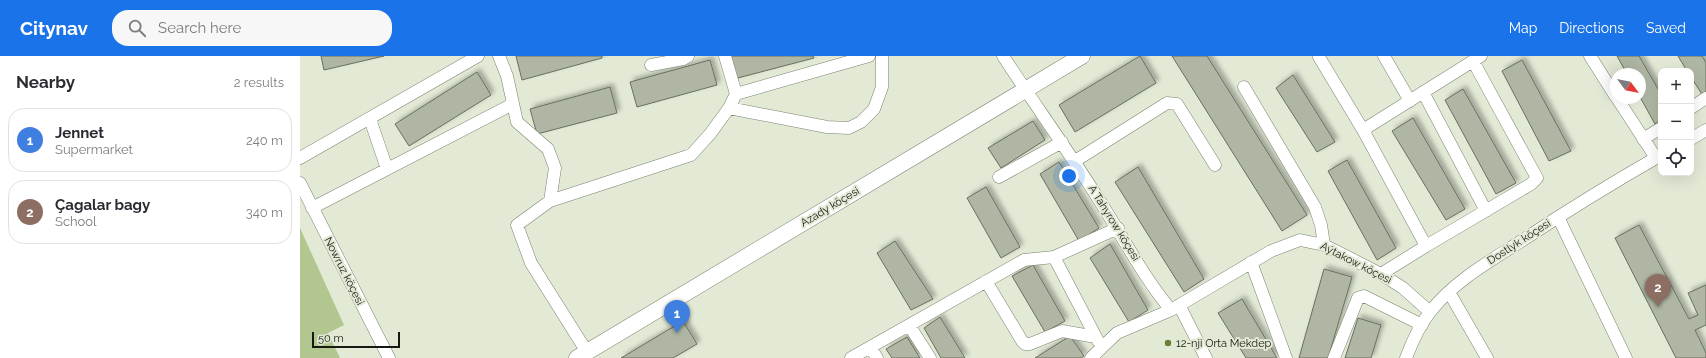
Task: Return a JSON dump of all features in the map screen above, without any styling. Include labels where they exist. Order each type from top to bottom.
[{"type":"main road","name":"Azady köçesi","points":[[582,355],[1082,56]]},
{"type":"street","points":[[300,158],[478,56]]},
{"type":"street","points":[[499,56],[507,76],[517,122],[548,149],[555,168],[550,200]]},
{"type":"street","points":[[652,65],[683,59],[688,56]]},
{"type":"street","points":[[582,355],[531,263],[517,225],[550,200],[691,155],[710,134],[729,108],[736,94],[725,56]]},
{"type":"street","points":[[736,94],[869,56]]},
{"type":"street","points":[[729,108],[827,127],[849,128],[861,122],[874,109],[882,87],[882,56]]},
{"type":"street","name":"A Tahyrow köçesi","points":[[1003,56],[1075,161],[1118,228],[1154,291],[1175,308],[1206,358]]},
{"type":"street","points":[[1384,56],[1410,101]]},
{"type":"street","points":[[1590,56],[1610,88]]},
{"type":"street","points":[[1319,57],[1363,130],[1426,246]]},
{"type":"street","points":[[1363,130],[1477,58],[1536,178],[1531,184],[1380,274]]},
{"type":"street","points":[[1244,87],[1316,207],[1324,245]]},
{"type":"street","points":[[1423,92],[1486,211]]},
{"type":"street","points":[[1694,106],[1706,98]]},
{"type":"street","points":[[1075,161],[1167,103],[1177,104],[1215,165]]},
{"type":"street","points":[[312,208],[513,104]]},
{"type":"street","points":[[1621,104],[1658,157]]},
{"type":"street","points":[[370,119],[387,169]]},
{"type":"street","points":[[1644,139],[1658,130]]},
{"type":"street","points":[[1694,137],[1706,130]]},
{"type":"street","points":[[999,177],[1062,142]]},
{"type":"street","name":"Dostlyk köçesi","points":[[1406,358],[1414,337],[1430,312],[1449,292],[1471,274],[1558,217],[1658,157]]},
{"type":"street","name":"Nowruz köçesi","points":[[300,183],[389,358]]},
{"type":"street","points":[[1558,217],[1626,358]]},
{"type":"street","points":[[851,358],[1024,260],[1054,257],[1118,228]]},
{"type":"street","name":"Aýtakow köçesi","points":[[1091,358],[1099,342],[1175,308],[1271,251],[1300,240],[1324,245],[1380,274],[1403,288],[1430,312]]},
{"type":"street","points":[[1054,257],[1099,342]]},
{"type":"street","points":[[1251,262],[1286,358]]},
{"type":"street","points":[[986,281],[1025,344],[1030,344],[1062,331],[1099,342]]},
{"type":"street","points":[[1449,292],[1487,358]]},
{"type":"street","points":[[1334,358],[1358,298],[1364,296],[1422,325]]},
{"type":"street","points":[[909,325],[930,358]]},
{"type":"street","points":[[870,347],[876,358]]},
{"type":"green space","points":[[300,228],[344,325],[328,333],[340,358],[300,358]]},
{"type":"building","points":[[321,56],[384,56],[324,70]]},
{"type":"building","points":[[516,56],[602,56],[602,58],[522,80]]},
{"type":"building","points":[[728,56],[813,56],[814,58],[734,79]]},
{"type":"building","points":[[1140,56],[1156,83],[1075,132],[1059,105]]},
{"type":"building","points":[[1172,56],[1207,56],[1307,215],[1282,231]]},
{"type":"building","points":[[1617,56],[1639,56],[1646,68],[1624,68]]},
{"type":"building","points":[[1678,56],[1702,56],[1706,63],[1706,94],[1703,96],[1694,82],[1694,68],[1685,68]]},
{"type":"building","points":[[710,60],[717,85],[637,107],[630,82]]},
{"type":"building","points":[[1522,60],[1571,151],[1549,161],[1502,71]]},
{"type":"building","points":[[1646,68],[1658,89],[1658,122],[1655,124],[1644,104],[1646,104]]},
{"type":"building","points":[[477,72],[491,95],[409,146],[395,124]]},
{"type":"building","points":[[1293,75],[1335,142],[1317,152],[1276,88]]},
{"type":"building","points":[[610,87],[617,113],[537,134],[530,109]]},
{"type":"building","points":[[1463,89],[1516,183],[1496,194],[1445,100]]},
{"type":"building","points":[[1413,118],[1465,209],[1446,220],[1392,131]]},
{"type":"building","points":[[1033,121],[1045,140],[1001,168],[988,148]]},
{"type":"building","points":[[1347,160],[1396,248],[1377,260],[1328,171]]},
{"type":"building","points":[[1059,162],[1099,228],[1079,241],[1040,174]]},
{"type":"building","points":[[1138,167],[1204,279],[1184,292],[1115,182]]},
{"type":"building","points":[[986,187],[1020,247],[1001,258],[967,198]]},
{"type":"building","points":[[1639,225],[1689,319],[1698,315],[1688,293],[1706,285],[1706,325],[1695,330],[1706,353],[1706,358],[1676,358],[1615,238]]},
{"type":"building","points":[[895,241],[933,299],[911,310],[877,253]]},
{"type":"building","points":[[1110,244],[1148,310],[1129,322],[1090,258]]},
{"type":"building","points":[[1033,265],[1065,321],[1045,332],[1012,276]]},
{"type":"building","points":[[1324,269],[1352,277],[1328,358],[1299,358]]},
{"type":"building","points":[[1242,299],[1277,358],[1246,358],[1218,313]]},
{"type":"building","points":[[940,317],[965,358],[941,358],[924,328]]},
{"type":"building","points":[[1358,318],[1381,325],[1371,358],[1345,358]]},
{"type":"building","points":[[683,321],[697,344],[673,358],[621,358]]},
{"type":"building","points":[[1070,336],[1084,356],[1081,358],[1035,358]]},
{"type":"building","points":[[907,337],[920,358],[892,358],[886,349]]},
{"type":"place","name":"Çagalar bagy","points":[[1658,307]]},
{"type":"place","name":"Jennet","points":[[677,333]]},
{"type":"place","name":"12-nji Orta Mekdep","points":[[1168,343]]}]
